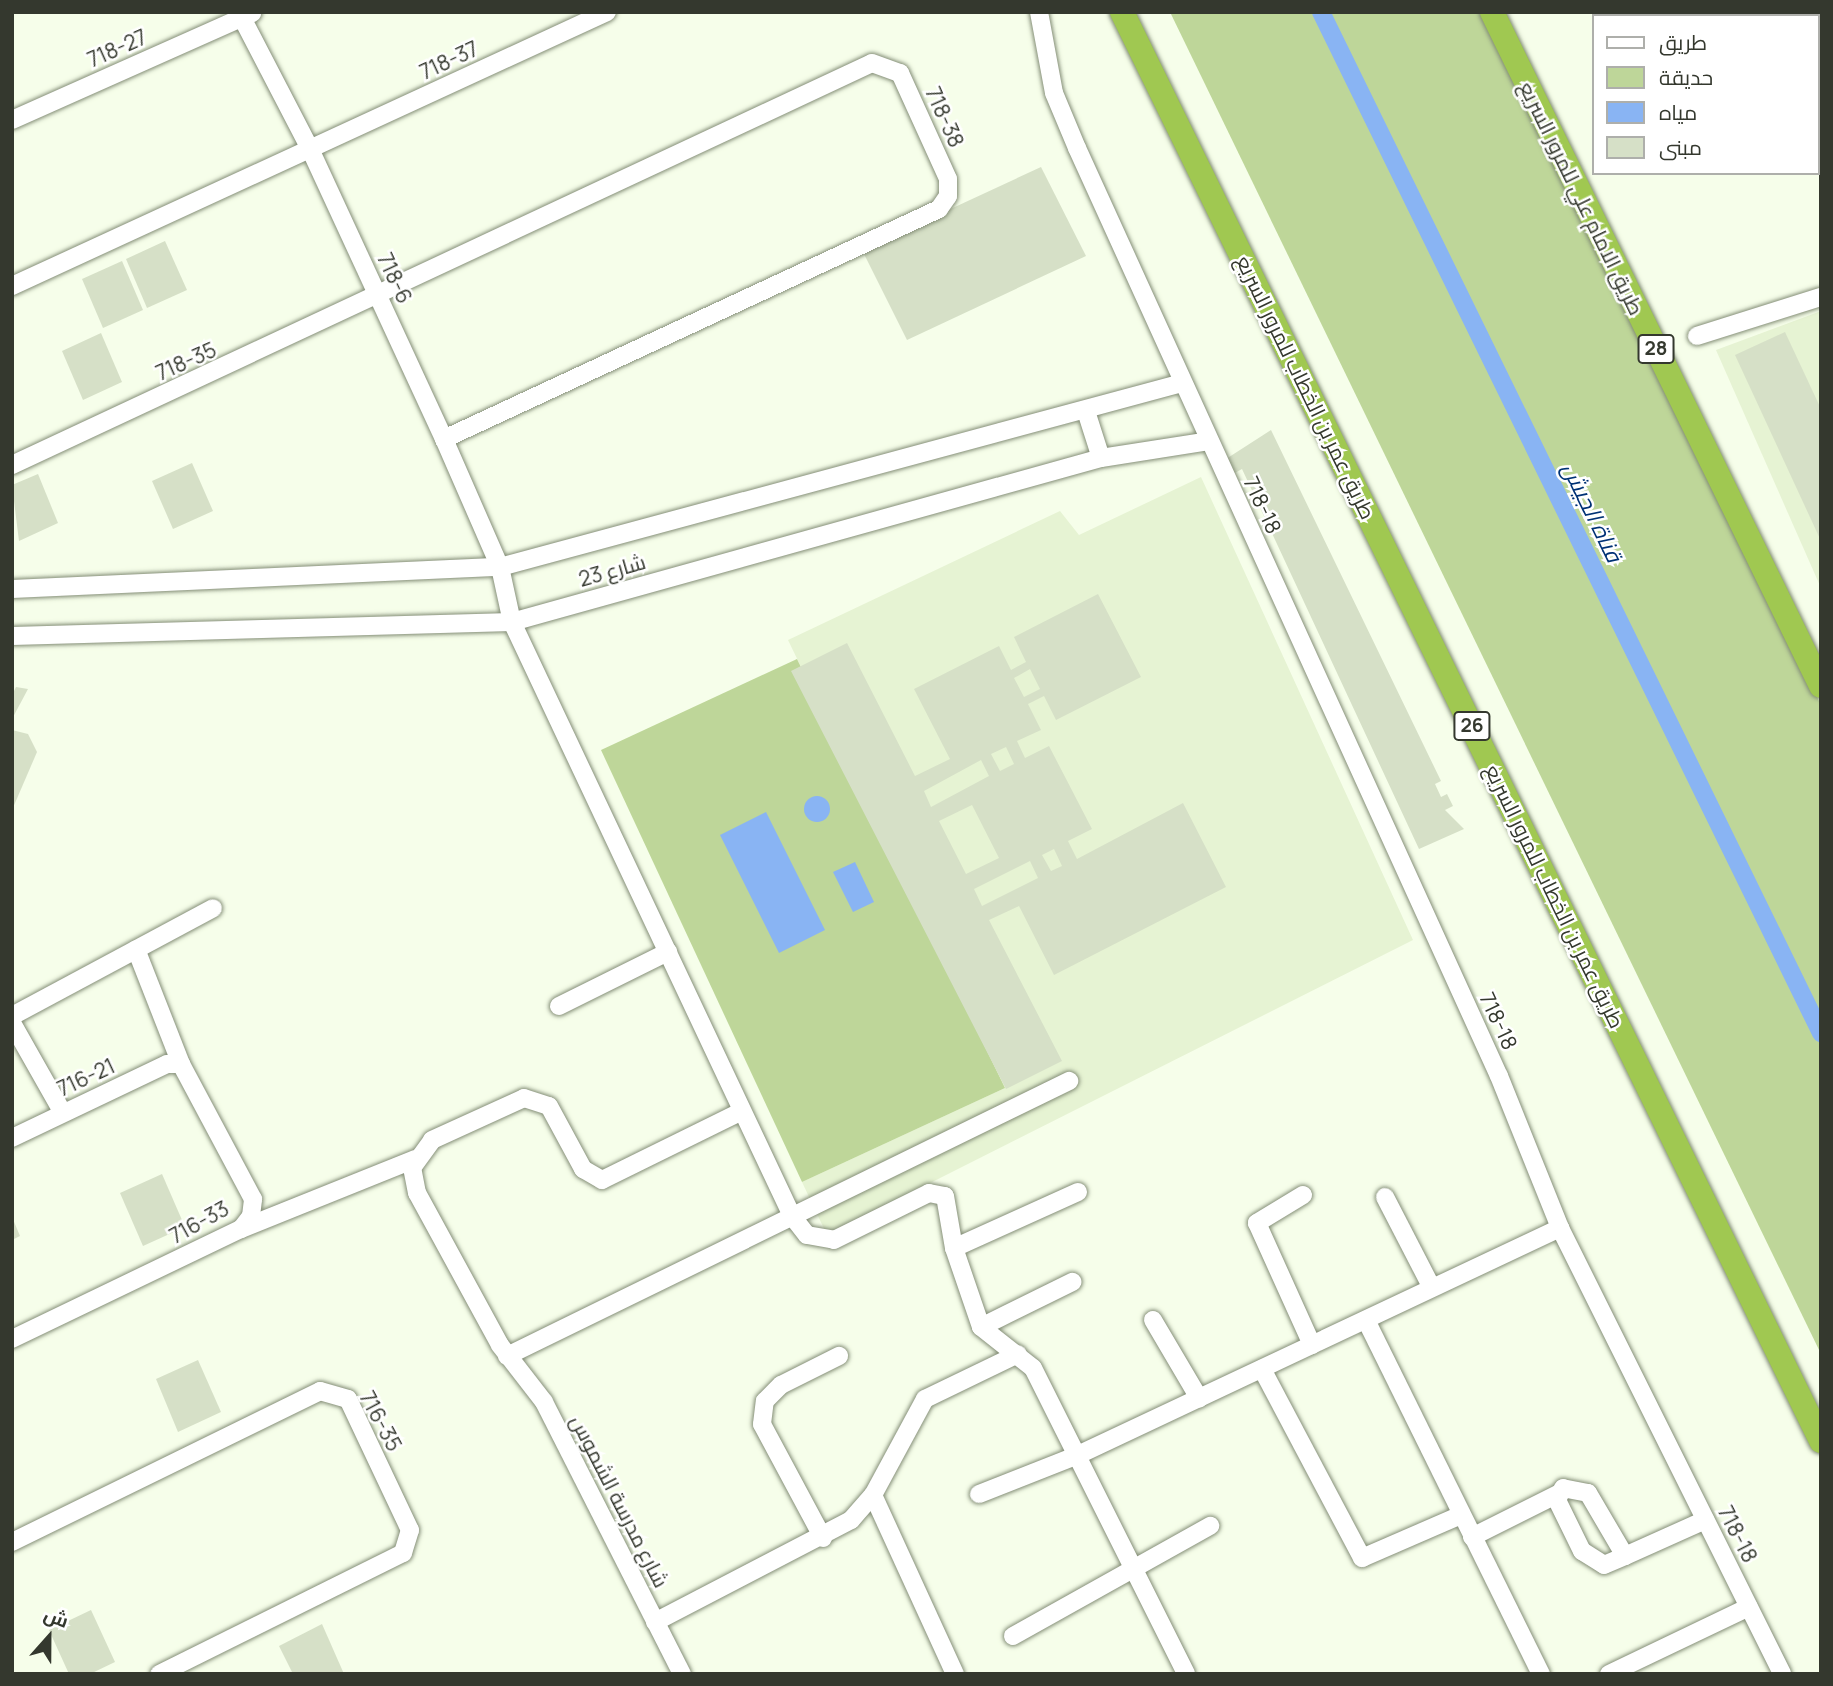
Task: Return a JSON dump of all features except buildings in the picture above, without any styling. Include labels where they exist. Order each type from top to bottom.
[{"type":"highway","name":"طريق عمر بن الخطاب للمرور السريع","points":[[1122,12],[1821,1441]]},
{"type":"highway","name":"طريق الامام علي للمرور السريع","points":[[1492,12],[1821,686]]},
{"type":"street","name":"718-37","points":[[310,149],[607,12]]},
{"type":"street","name":"718-18","points":[[1039,12],[1054,93],[1182,383],[1499,1076],[1560,1228],[1782,1674]]},
{"type":"street","name":"718-6","points":[[244,14],[310,149],[444,439],[500,567],[512,622],[668,952],[740,1112],[792,1216]]},
{"type":"street","name":"718-27","points":[[12,120],[244,14]]},
{"type":"street","name":"718-38","points":[[379,298],[872,63],[900,73],[948,179],[948,196],[939,209],[444,439]]},
{"type":"street","points":[[12,286],[310,149]]},
{"type":"street","points":[[1697,336],[1821,296]]},
{"type":"street","name":"718-35","points":[[12,465],[379,298]]},
{"type":"street","name":"شارع 23","points":[[12,589],[500,567],[1182,383]]},
{"type":"street","points":[[1086,411],[1101,458]]},
{"type":"street","name":"شارع 23","points":[[12,636],[512,622],[1101,458],[1209,441]]},
{"type":"street","points":[[12,1016],[213,908]]},
{"type":"street","name":"716-33","points":[[12,1339],[241,1229],[253,1199],[181,1064],[136,949]]},
{"type":"street","points":[[559,1006],[668,952]]},
{"type":"street","points":[[12,1023],[63,1113]]},
{"type":"street","name":"716-21","points":[[12,1138],[167,1064],[181,1064]]},
{"type":"street","points":[[507,1356],[1069,1081]]},
{"type":"street","points":[[241,1229],[415,1159],[432,1140],[531,1097],[553,1111],[587,1173],[608,1180],[740,1112]]},
{"type":"street","name":"شارع مدرسة الشموس","points":[[415,1159],[417,1193],[507,1356],[544,1402],[681,1674]]},
{"type":"street","points":[[792,1216],[807,1235],[834,1240],[938,1192],[950,1213],[954,1248],[981,1327],[1033,1368],[1186,1674]]},
{"type":"street","points":[[954,1248],[1078,1192]]},
{"type":"street","points":[[1303,1195],[1257,1223],[1312,1345]]},
{"type":"street","points":[[1385,1197],[1432,1288]]},
{"type":"street","points":[[978,1494],[1078,1455],[1560,1228]]},
{"type":"street","points":[[981,1327],[1072,1282]]},
{"type":"street","points":[[1153,1320],[1199,1398]]},
{"type":"street","points":[[1366,1320],[1541,1674]]},
{"type":"street","points":[[655,1622],[823,1538],[851,1520],[873,1495],[925,1399],[1018,1354]]},
{"type":"street","points":[[823,1538],[762,1424],[765,1401],[781,1385],[839,1356]]},
{"type":"street","points":[[1262,1368],[1362,1558],[1461,1515]]},
{"type":"street","name":"716-35","points":[[12,1542],[320,1391],[348,1399],[410,1530],[403,1553],[159,1674]]},
{"type":"street","points":[[1472,1537],[1572,1485],[1588,1493],[1625,1556]]},
{"type":"street","points":[[1558,1494],[1591,1562],[1604,1565],[1705,1520]]},
{"type":"street","points":[[873,1495],[955,1674]]},
{"type":"street","points":[[1013,1636],[1210,1526]]},
{"type":"street","points":[[1609,1674],[1749,1607]]},
{"type":"shaded area","points":[[1821,311],[1821,588],[1716,350]]},
{"type":"shaded area","points":[[1201,477],[1413,940],[827,1235],[802,1182],[1005,1088],[788,640],[1060,511],[1079,535]]},
{"type":"green space","points":[[1170,12],[1482,12],[1821,705],[1821,1354]]},
{"type":"green space","points":[[797,659],[1005,1088],[802,1182],[601,750]]},
{"type":"water","points":[[817,796],[826,800],[830,809],[826,818],[817,822],[808,818],[804,809],[808,800]]},
{"type":"water","points":[[766,812],[825,930],[779,953],[720,835]]},
{"type":"water","points":[[855,862],[874,902],[853,912],[833,872]]},
{"type":"waterway","name":"قناة الجيش","points":[[1321,12],[1821,1033]]}]
